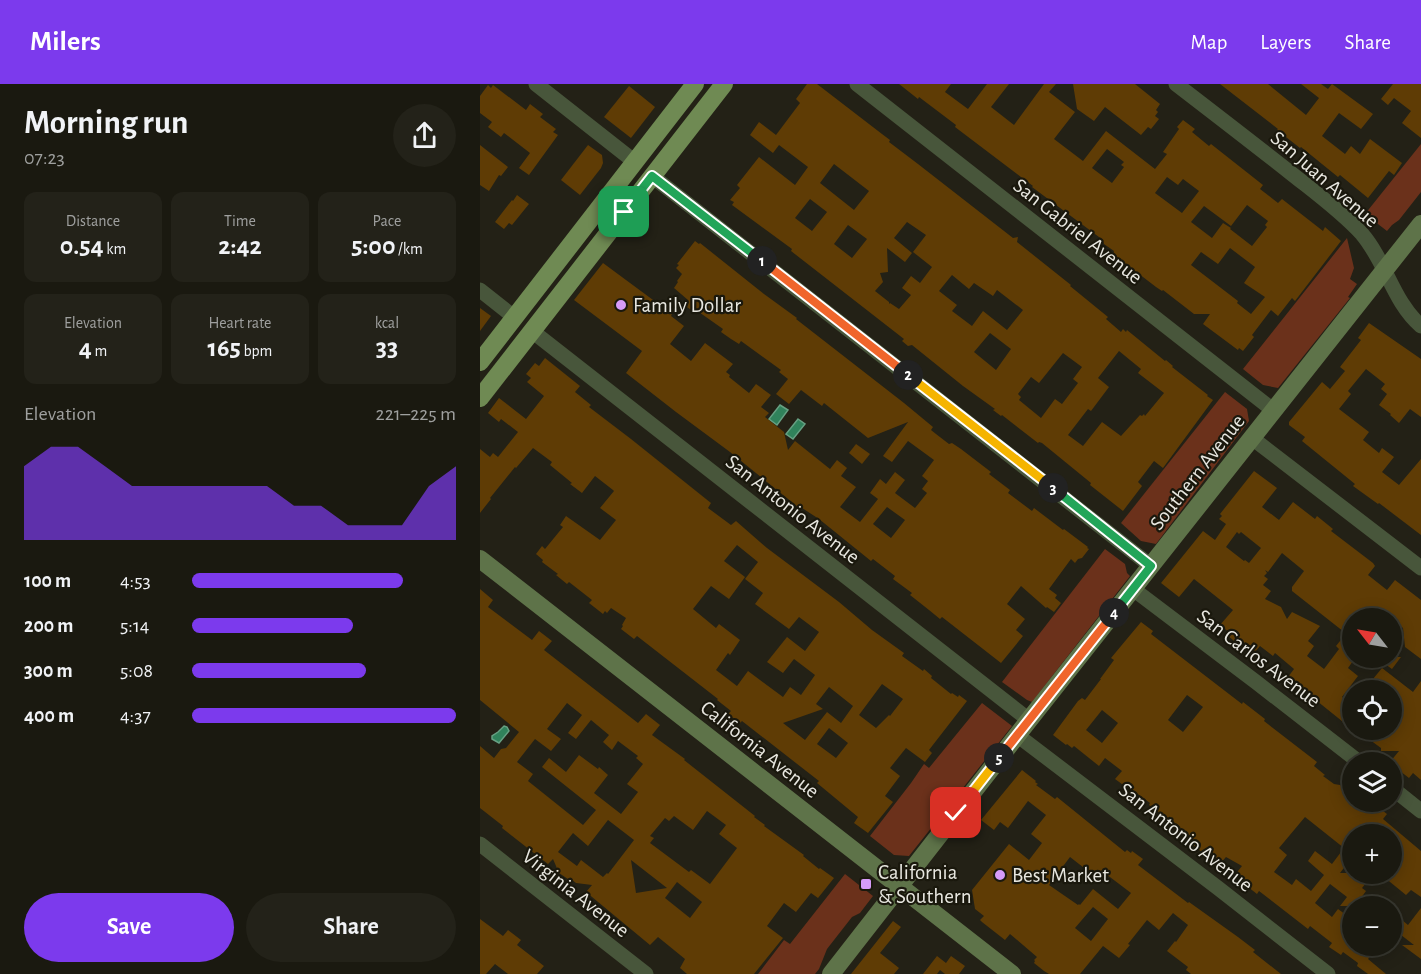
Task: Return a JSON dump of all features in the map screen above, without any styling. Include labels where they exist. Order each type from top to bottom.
[{"type":"main road","points":[[480,362],[695,84]]},
{"type":"main road","points":[[480,398],[724,84]]},
{"type":"street","points":[[536,84],[635,162]]},
{"type":"street","name":"San Gabriel Avenue","points":[[857,84],[1273,411]]},
{"type":"street","name":"San Juan Avenue","points":[[1176,84],[1310,188],[1349,222],[1376,254],[1406,311],[1421,327]]},
{"type":"street","points":[[652,176],[1151,566]]},
{"type":"street","name":"Southern Avenue","points":[[831,974],[1023,727],[1421,224]]},
{"type":"street","points":[[480,290],[514,317]]},
{"type":"street","name":"San Antonio Avenue","points":[[532,331],[1023,727],[1199,873],[1328,974]]},
{"type":"street","points":[[1252,438],[1421,568]]},
{"type":"street","name":"California Avenue","points":[[480,559],[1012,974]]},
{"type":"street","name":"San Carlos Avenue","points":[[1132,589],[1346,752]]},
{"type":"street","points":[[1402,796],[1421,811]]},
{"type":"street","name":"Virginia Avenue","points":[[480,844],[646,974]]},
{"type":"shaded area","points":[[1421,144],[1421,192],[1399,220],[1387,231],[1365,214]]},
{"type":"shaded area","points":[[1347,238],[1354,268],[1350,279],[1357,284],[1348,297],[1350,298],[1278,388],[1263,385],[1243,369]]},
{"type":"shaded area","points":[[1225,392],[1247,409],[1249,421],[1156,544],[1141,541],[1121,523]]},
{"type":"shaded area","points":[[780,405],[788,410],[777,425],[769,419]]},
{"type":"shaded area","points":[[798,419],[805,424],[793,439],[786,434]]},
{"type":"shaded area","points":[[1105,549],[1125,564],[1130,576],[1032,702],[1027,700],[1002,682]]},
{"type":"shaded area","points":[[982,703],[1012,726],[909,856],[894,855],[870,836],[924,764],[929,768]]},
{"type":"shaded area","points":[[504,726],[509,731],[499,743],[492,739],[492,736]]},
{"type":"shaded area","points":[[845,874],[873,896],[860,913],[852,917],[827,949],[815,974],[758,974],[784,940],[790,944]]},
{"type":"building","points":[[807,84],[817,84],[1013,238],[1018,237],[1017,242],[1108,317],[1106,319],[1121,332],[1123,329],[1126,332],[1127,330],[1213,400],[1163,468],[1154,461],[1138,482],[1142,486],[1123,511],[1042,443],[1038,443],[993,410],[995,409],[912,345],[908,346],[902,341],[904,339],[791,251],[792,249],[732,205],[734,202],[730,200],[740,188],[737,185],[759,157],[795,185],[808,167],[779,145],[773,153],[750,135],[759,122],[776,135],[800,103],[796,99]],"holes":[[[834,164],[869,191],[854,210],[820,183]],[[810,199],[827,212],[812,231],[795,218]],[[907,222],[926,235],[913,252],[932,267],[920,283],[911,276],[902,288],[911,295],[899,309],[889,304],[875,291],[883,282],[880,273],[888,272],[887,248],[905,262],[912,253],[894,238]],[[848,225],[867,239],[852,258],[834,244]],[[952,275],[969,289],[974,283],[993,296],[997,290],[1023,310],[1007,330],[983,311],[972,326],[952,311],[957,305],[939,291]],[[990,333],[1011,349],[996,370],[974,352]],[[1119,351],[1141,369],[1138,373],[1164,393],[1145,416],[1140,415],[1121,436],[1102,422],[1083,446],[1068,435],[1088,409],[1091,411],[1109,387],[1098,378]],[[1063,353],[1082,367],[1073,379],[1078,383],[1062,404],[1055,399],[1041,418],[1019,400],[1021,397],[1018,394],[1031,377],[1039,383]]]},
{"type":"building","points":[[899,84],[951,84],[945,92],[968,109],[987,84],[1009,84],[991,107],[1014,125],[1044,84],[1056,84],[1049,92],[1075,112],[1054,139],[1083,161],[1106,131],[1155,169],[1167,154],[1163,152],[1183,120],[1195,129],[1192,132],[1209,146],[1211,144],[1263,185],[1260,189],[1278,203],[1282,199],[1323,231],[1325,227],[1341,241],[1295,301],[1292,298],[1278,316],[1271,310],[1243,351],[1239,348],[1238,350],[1203,324],[1210,314],[1194,314],[1156,287],[1113,254],[1114,251],[1104,244],[1103,240],[955,127],[956,125],[919,97],[918,99]],"holes":[[[1107,149],[1124,162],[1121,165],[1124,167],[1112,183],[1092,168]],[[1167,177],[1178,185],[1183,179],[1199,191],[1182,213],[1155,193]],[[1247,205],[1268,221],[1265,225],[1267,227],[1252,246],[1223,223],[1212,238],[1191,222],[1204,206],[1231,226]],[[1230,248],[1255,267],[1244,283],[1265,297],[1251,314],[1237,303],[1238,301],[1191,265],[1201,252],[1218,264]]]},
{"type":"building","points":[[1073,84],[1135,84],[1160,104],[1155,116],[1159,119],[1151,129],[1148,127],[1141,135],[1105,107],[1094,121],[1077,109]]},
{"type":"building","points":[[1220,84],[1268,84],[1306,115],[1319,98],[1301,84],[1321,84],[1328,89],[1332,84],[1373,114],[1361,129],[1339,113],[1322,136],[1345,154],[1351,146],[1360,154],[1370,139],[1402,163],[1394,175],[1389,171],[1368,198],[1340,175],[1338,177],[1300,148]]},
{"type":"building","points":[[1393,84],[1421,84],[1421,138],[1402,123],[1411,111],[1394,98],[1388,105],[1381,99]]},
{"type":"building","points":[[488,85],[491,88],[493,85],[526,110],[530,104],[543,114],[540,117],[556,129],[553,132],[558,135],[529,175],[519,168],[530,153],[504,133],[501,137],[488,127],[492,122],[480,113],[480,96]]},
{"type":"building","points":[[629,86],[655,107],[631,138],[604,117]]},
{"type":"building","points":[[480,145],[508,167],[501,176],[499,175],[489,191],[480,185]]},
{"type":"building","points":[[588,145],[602,155],[603,163],[580,195],[561,180]]},
{"type":"building","points":[[517,195],[529,204],[512,225],[509,223],[504,229],[495,222]]},
{"type":"building","points":[[695,241],[700,243],[904,403],[933,427],[931,430],[936,434],[949,444],[952,443],[961,449],[991,472],[989,474],[1010,490],[1008,493],[1032,511],[1034,508],[1088,547],[1089,549],[1082,558],[1075,563],[1071,559],[1049,589],[1057,595],[1055,598],[1061,603],[1054,612],[1046,608],[1021,586],[1007,604],[1025,619],[1016,630],[1023,636],[1001,663],[910,595],[912,593],[893,579],[895,576],[873,559],[871,561],[819,519],[798,507],[626,373],[642,351],[574,300],[603,263],[672,314],[671,316],[684,326],[670,344],[691,361],[705,343],[733,364],[726,372],[749,393],[756,384],[771,395],[761,407],[769,413],[765,417],[784,432],[788,450],[795,441],[830,469],[837,460],[847,468],[841,476],[856,487],[840,507],[860,522],[878,499],[870,493],[880,479],[886,484],[895,472],[905,480],[895,493],[915,508],[927,493],[922,489],[928,481],[922,476],[934,460],[908,441],[892,462],[883,456],[908,422],[868,438],[824,403],[822,406],[801,390],[789,404],[776,394],[788,379],[779,372],[781,370],[741,341],[739,344],[721,332],[723,329],[696,310],[694,312],[684,305],[688,300],[674,288],[682,274],[676,268],[679,265],[677,264]],"holes":[[[887,507],[905,520],[891,538],[873,524]]]},
{"type":"building","points":[[480,308],[491,316],[480,331]]},
{"type":"building","points":[[1369,323],[1421,359],[1421,417],[1410,409],[1399,423],[1379,405],[1387,394],[1381,389],[1385,384],[1366,369],[1348,391],[1351,394],[1339,409],[1369,432],[1363,440],[1379,453],[1382,448],[1394,457],[1382,472],[1399,485],[1421,459],[1421,535],[1353,486],[1355,484],[1302,441],[1305,437],[1289,425],[1289,422],[1322,382],[1330,389],[1345,371],[1340,367],[1361,340],[1358,338]]},
{"type":"building","points":[[545,358],[580,386],[575,392],[591,405],[589,407],[711,503],[708,508],[731,525],[736,521],[767,548],[904,653],[902,656],[923,671],[924,669],[932,676],[931,678],[951,694],[958,697],[959,695],[967,701],[929,750],[932,753],[925,762],[906,748],[890,768],[900,776],[885,796],[893,802],[868,833],[854,823],[858,817],[817,783],[819,781],[742,721],[740,723],[728,714],[731,711],[718,699],[637,636],[634,639],[621,629],[626,618],[611,608],[603,614],[589,603],[592,600],[556,575],[558,574],[542,562],[543,560],[536,554],[542,546],[545,549],[563,527],[560,525],[566,516],[600,540],[616,520],[600,508],[613,490],[595,476],[582,493],[550,465],[552,462],[533,448],[515,467],[480,513],[480,449],[490,457],[493,453],[498,457],[518,432],[501,419],[499,422],[488,413],[499,398],[526,419],[544,396],[527,382],[531,378],[526,374],[535,363],[539,366]],"holes":[[[737,545],[758,562],[745,579],[763,593],[755,604],[789,629],[799,617],[819,632],[805,651],[787,637],[767,662],[783,673],[794,659],[815,675],[801,695],[790,687],[783,697],[748,671],[737,686],[716,670],[740,640],[719,624],[716,628],[693,609],[711,586],[729,599],[745,577],[724,561]],[[882,684],[903,699],[890,716],[876,728],[859,715]],[[829,687],[853,706],[841,723],[827,712],[805,740],[783,723],[823,709],[816,704]],[[829,728],[848,743],[836,758],[817,744]]]},
{"type":"building","points":[[856,444],[870,454],[862,464],[849,453]]},
{"type":"building","points":[[1254,471],[1277,488],[1262,507],[1279,520],[1293,502],[1315,519],[1317,516],[1333,529],[1331,531],[1373,563],[1375,566],[1368,575],[1387,590],[1395,580],[1421,600],[1421,659],[1405,647],[1402,608],[1342,608],[1342,630],[1292,591],[1292,587],[1304,571],[1282,553],[1268,572],[1265,570],[1267,573],[1264,576],[1268,579],[1263,585],[1271,591],[1265,599],[1281,607],[1287,619],[1292,612],[1320,626],[1308,641],[1314,646],[1307,656],[1324,669],[1339,649],[1336,646],[1342,638],[1342,668],[1348,668],[1358,676],[1355,680],[1342,680],[1342,721],[1288,677],[1294,669],[1275,653],[1273,656],[1260,646],[1255,652],[1241,641],[1238,644],[1228,636],[1230,633],[1220,625],[1233,610],[1194,579],[1179,597],[1161,583],[1203,531],[1215,540],[1226,524],[1219,519],[1222,516],[1220,514]],"holes":[[[1237,532],[1239,534],[1241,532],[1261,548],[1249,563],[1226,547]]]},
{"type":"building","points":[[480,589],[493,600],[488,607],[532,640],[539,631],[552,641],[544,650],[638,723],[646,714],[660,725],[652,735],[685,759],[755,816],[764,826],[834,878],[818,898],[811,893],[796,912],[784,903],[767,926],[783,938],[754,974],[687,974],[680,968],[685,959],[658,937],[650,945],[586,892],[592,885],[576,883],[559,873],[553,859],[548,864],[480,808],[480,746],[494,758],[519,732],[480,700]],"holes":[[[567,703],[582,715],[568,733],[576,739],[591,720],[609,735],[603,742],[612,750],[618,741],[638,756],[636,758],[643,764],[627,784],[638,792],[621,814],[594,793],[608,775],[579,755],[566,772],[549,758],[542,767],[596,810],[583,825],[528,781],[533,774],[517,762],[535,739],[551,751],[561,739],[547,729]],[[707,811],[726,825],[719,834],[737,848],[710,884],[691,870],[689,872],[650,843],[654,838],[650,836],[665,818],[669,821],[674,816],[693,830]],[[608,820],[634,840],[608,874],[603,877],[581,860],[577,866],[558,852],[573,833],[588,846]],[[631,860],[667,888],[636,893]],[[677,882],[702,902],[690,918],[665,898]]]},
{"type":"building","points":[[1141,622],[1153,631],[1151,634],[1242,704],[1243,702],[1317,762],[1314,766],[1325,775],[1323,776],[1342,786],[1342,812],[1384,812],[1387,814],[1383,819],[1389,824],[1342,824],[1342,846],[1305,817],[1279,848],[1287,855],[1274,872],[1292,885],[1296,879],[1311,891],[1324,875],[1308,861],[1315,851],[1332,864],[1342,851],[1340,873],[1342,873],[1342,884],[1365,884],[1362,888],[1366,891],[1362,896],[1346,896],[1330,884],[1315,903],[1332,917],[1338,909],[1342,912],[1341,955],[1329,947],[1332,943],[1310,926],[1308,929],[1259,891],[1257,894],[1234,876],[1242,866],[1226,857],[1219,865],[1181,836],[1185,832],[1149,805],[1150,803],[1115,779],[1122,771],[1105,758],[1099,766],[1074,746],[1072,748],[1066,745],[1053,735],[1078,701],[1082,698],[1085,700],[1114,660],[1111,658]],"holes":[[[1187,695],[1203,707],[1183,732],[1168,720]],[[1102,710],[1118,723],[1102,743],[1086,730]]]},
{"type":"building","points":[[1382,668],[1398,680],[1374,680]]},
{"type":"building","points":[[1421,681],[1421,780],[1413,773],[1409,778],[1402,773],[1402,752],[1381,751],[1381,748],[1370,740],[1402,740],[1402,683],[1413,692]]},
{"type":"building","points":[[1022,770],[1036,781],[1038,784],[1036,785],[1055,799],[1057,797],[1125,852],[1127,850],[1131,853],[1132,851],[1143,859],[1138,865],[1238,937],[1281,974],[1191,974],[1186,970],[1188,967],[1167,951],[1188,925],[1173,913],[1159,930],[1147,920],[1119,958],[1103,946],[1080,974],[1049,974],[1034,963],[1037,957],[1010,934],[1005,940],[980,920],[984,916],[975,909],[972,890],[1009,844],[1029,860],[1042,843],[1031,834],[1046,815],[1028,801],[1008,828],[1000,822],[994,830],[981,820]],"holes":[[[1070,857],[1097,878],[1102,871],[1131,893],[1118,909],[1093,889],[1078,905],[1049,885]],[[1093,907],[1108,919],[1091,941],[1075,928]]]},
{"type":"building","points":[[1402,835],[1421,851],[1421,897],[1411,890],[1406,895],[1392,884],[1402,884]]},
{"type":"building","points":[[1421,908],[1421,959],[1402,945],[1414,945],[1402,936],[1402,920],[1408,925]]},
{"type":"building","points":[[480,919],[503,936],[508,930],[521,940],[517,945],[544,966],[537,974],[508,974],[495,964],[486,974],[480,974]]},
{"type":"building","points":[[893,921],[901,927],[880,953],[899,968],[894,974],[851,974]]},
{"type":"building","points":[[937,956],[946,963],[951,956],[965,966],[959,974],[945,974],[940,970],[937,974],[923,974]]},
{"type":"building","points":[[1348,956],[1370,956],[1368,959],[1386,974],[1368,974],[1357,966],[1358,963]]},
{"type":"place","name":"Family Dollar","points":[[621,305]]},
{"type":"place","name":"Best Market","points":[[1000,875]]},
{"type":"place","name":"California & Southern","points":[[866,884]]},
{"type":"route","points":[[624,212],[652,176],[1151,566],[956,813]]}]
